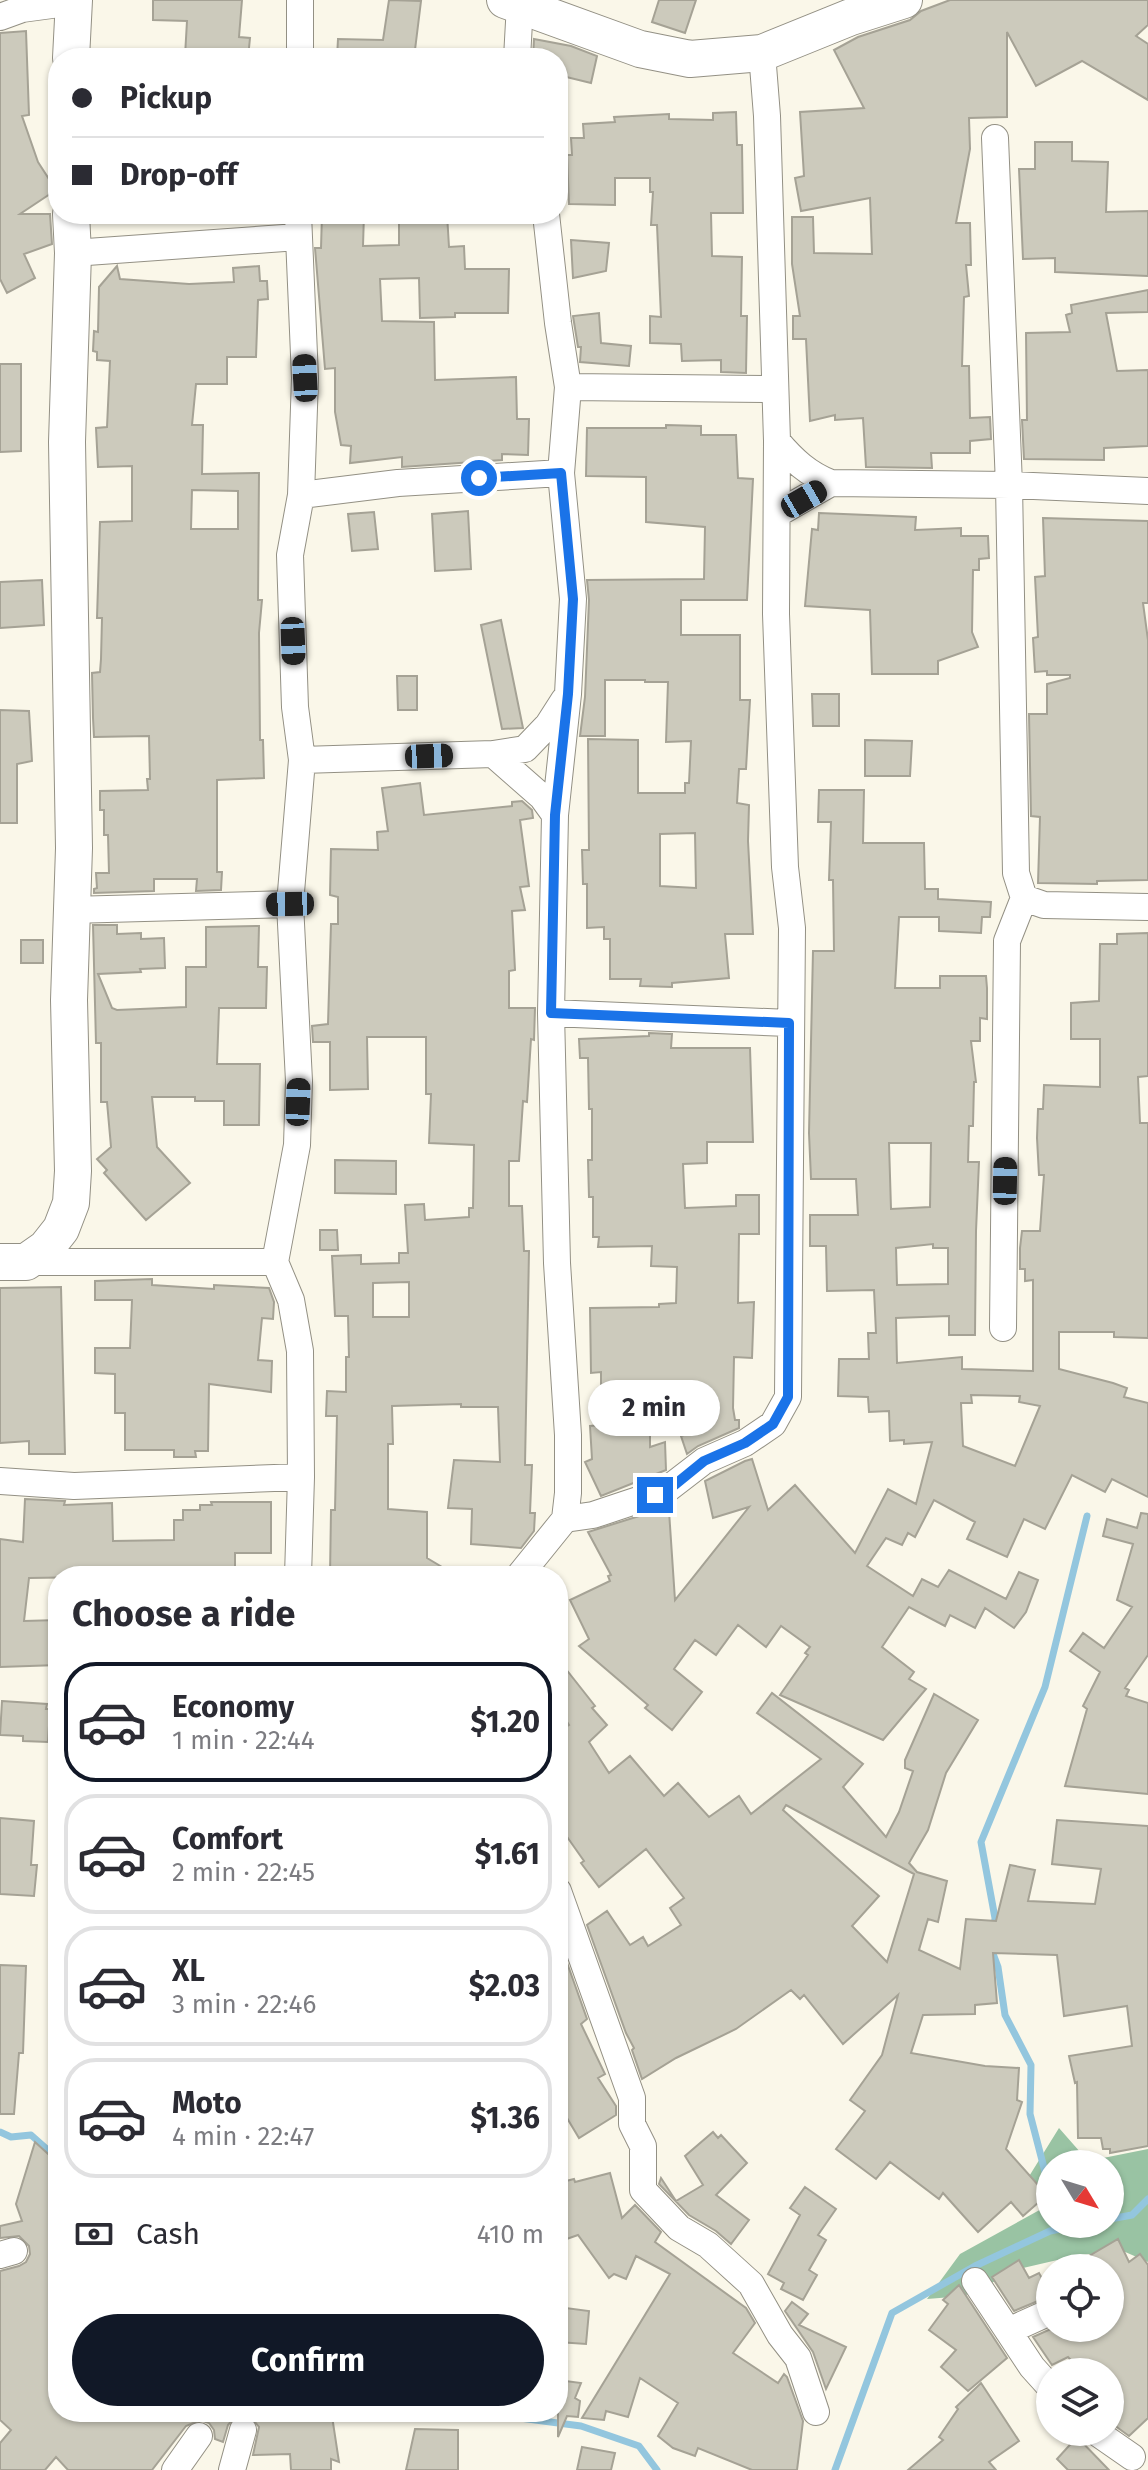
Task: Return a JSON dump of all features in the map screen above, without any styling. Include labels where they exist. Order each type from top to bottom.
[{"type":"street","points":[[300,0],[300,48]]},
{"type":"street","points":[[516,48],[512,2],[595,35],[667,56],[690,59],[762,53],[851,17],[904,0]]},
{"type":"street","points":[[0,17],[22,9],[74,1],[72,48]]},
{"type":"street","points":[[565,1519],[593,1515],[665,1491],[704,1461],[745,1443],[773,1424],[788,1397],[792,928],[785,867],[776,629],[777,441],[767,116],[762,53]]},
{"type":"street","points":[[995,138],[1009,485],[1016,873],[1024,898],[1007,941],[1003,1328]]},
{"type":"street","points":[[13,1262],[46,1248],[61,1229],[71,1203],[70,910],[74,848],[67,442],[72,224]]},
{"type":"street","points":[[527,1566],[565,1519],[568,1493],[568,1435],[557,1263],[551,1013],[555,815],[568,694],[573,599],[561,473],[568,387],[547,224]]},
{"type":"street","points":[[73,253],[298,226],[305,378],[301,495],[290,555],[295,707],[302,760],[290,904],[299,1081],[297,1145],[275,1262],[291,1300],[300,1351],[298,1566]]},
{"type":"street","points":[[568,387],[774,389]]},
{"type":"street","points":[[777,441],[812,476],[831,483],[1009,485],[1148,491]]},
{"type":"street","points":[[301,495],[398,483],[561,473]]},
{"type":"street","points":[[777,514],[831,483]]},
{"type":"street","points":[[302,760],[493,754],[525,749],[548,725],[568,694]]},
{"type":"street","points":[[493,754],[542,797],[555,815]]},
{"type":"street","points":[[1024,898],[1044,905],[1148,907]]},
{"type":"street","points":[[70,910],[290,904]]},
{"type":"street","points":[[551,1013],[789,1023]]},
{"type":"street","points":[[13,1262],[275,1262]]},
{"type":"street","points":[[0,1481],[74,1486],[301,1477]]},
{"type":"street","points":[[568,1919],[632,2098],[632,2124],[643,2146],[643,2190],[679,2228],[708,2245],[751,2284],[780,2335],[798,2358],[816,2412]]},
{"type":"street","points":[[975,2281],[1036,2371]]},
{"type":"street","points":[[1008,2331],[1036,2318]]},
{"type":"street","points":[[232,2470],[243,2430]]},
{"type":"street","points":[[175,2470],[199,2436]]},
{"type":"street","points":[[1116,2446],[1132,2457]]},
{"type":"green space","points":[[1059,2128],[1078,2150],[1045,2150]]},
{"type":"green space","points":[[1148,2149],[1148,2262],[1123,2251],[1036,2254],[1036,2265],[964,2296],[927,2299],[960,2254],[1036,2212],[1036,2238],[1124,2238],[1124,2154]]},
{"type":"green space","points":[[1036,2165],[1036,2192],[1028,2178]]},
{"type":"building","points":[[153,0],[242,0],[239,37],[250,38],[249,48],[185,48],[187,21],[153,20]]},
{"type":"building","points":[[389,0],[421,1],[415,48],[338,48],[338,39],[383,40]]},
{"type":"building","points":[[659,0],[696,0],[685,33],[652,22]]},
{"type":"building","points":[[950,0],[1148,0],[1148,25],[1136,36],[1148,44],[1148,100],[1082,61],[1036,86],[1007,32],[1007,117],[969,118],[970,149],[956,223],[970,223],[971,265],[966,265],[969,296],[964,297],[962,366],[969,366],[970,418],[990,417],[991,439],[970,441],[970,453],[931,453],[932,468],[866,467],[863,418],[835,420],[835,415],[810,421],[806,339],[793,339],[793,316],[800,316],[792,264],[792,217],[813,217],[814,253],[872,254],[870,198],[801,211],[795,178],[804,176],[800,112],[864,108],[834,50],[858,37],[910,20],[921,11]]},
{"type":"building","points":[[26,31],[29,115],[22,116],[38,162],[48,178],[48,195],[20,214],[48,214],[52,244],[24,254],[35,278],[7,293],[0,279],[0,33]]},
{"type":"building","points":[[534,39],[571,46],[597,56],[591,83],[568,77],[568,48],[534,48]]},
{"type":"building","points":[[736,112],[737,145],[742,145],[743,213],[711,213],[712,256],[742,257],[741,316],[747,316],[746,373],[721,372],[721,360],[682,361],[681,344],[650,343],[650,316],[661,317],[657,225],[651,225],[653,192],[650,192],[650,178],[615,178],[615,205],[569,204],[568,155],[572,155],[571,138],[584,138],[583,124],[615,122],[614,117],[669,114],[669,119],[713,120],[713,113]]},
{"type":"building","points":[[1035,142],[1072,142],[1072,161],[1108,162],[1106,212],[1148,211],[1148,276],[1055,272],[1055,258],[1023,259],[1019,169],[1035,169]]},
{"type":"building","points":[[322,224],[364,224],[363,246],[399,245],[399,224],[448,224],[449,247],[464,246],[465,269],[509,269],[508,313],[455,313],[455,317],[420,318],[419,278],[380,279],[382,321],[434,322],[435,380],[516,377],[517,419],[529,419],[528,455],[502,454],[502,460],[402,467],[402,457],[350,463],[351,446],[341,445],[335,412],[335,368],[325,369],[315,248],[321,248]]},
{"type":"building","points":[[571,240],[609,243],[606,271],[573,278]]},
{"type":"building","points":[[117,266],[120,279],[189,284],[234,282],[233,268],[259,266],[260,281],[267,281],[268,299],[258,300],[256,357],[227,357],[227,384],[196,384],[192,425],[203,425],[202,474],[259,473],[258,600],[262,600],[259,633],[260,740],[263,740],[264,778],[217,780],[217,872],[222,872],[221,890],[196,891],[197,879],[154,879],[154,891],[94,893],[97,888],[96,873],[109,873],[108,835],[104,835],[100,791],[148,790],[147,779],[150,779],[149,736],[94,737],[92,673],[100,672],[101,659],[102,618],[97,618],[100,522],[132,521],[132,466],[98,467],[96,428],[107,427],[110,361],[97,360],[97,352],[93,351],[94,331],[98,332],[99,287]],"holes":[[[192,490],[238,491],[238,529],[191,529]]]},
{"type":"building","points":[[1148,290],[1148,312],[1106,313],[1117,371],[1148,370],[1148,446],[1104,448],[1104,460],[1024,459],[1022,420],[1027,420],[1026,333],[1070,332],[1066,315],[1072,313],[1071,305]]},
{"type":"building","points":[[599,313],[601,343],[631,346],[629,366],[580,362],[581,347],[578,347],[573,316]]},
{"type":"building","points":[[0,364],[21,364],[21,451],[0,452]]},
{"type":"building","points":[[666,425],[701,426],[701,435],[736,435],[738,478],[753,479],[747,600],[681,600],[681,635],[740,635],[740,700],[750,700],[746,769],[739,769],[737,803],[749,805],[753,934],[725,934],[729,978],[672,983],[672,987],[640,986],[641,979],[610,979],[610,939],[604,939],[604,927],[587,928],[587,884],[583,884],[582,850],[589,850],[588,739],[638,740],[638,793],[685,793],[685,783],[689,783],[691,741],[666,742],[668,682],[605,680],[605,736],[580,736],[585,697],[587,580],[704,579],[705,527],[646,522],[646,477],[586,476],[587,428],[666,428]],"holes":[[[695,833],[696,888],[660,886],[660,834]]]},
{"type":"building","points":[[468,511],[471,569],[435,571],[432,514]]},
{"type":"building","points":[[374,512],[378,549],[352,551],[348,514]]},
{"type":"building","points":[[819,513],[916,517],[915,530],[961,528],[961,536],[988,536],[989,558],[979,559],[979,570],[973,570],[972,632],[978,647],[938,661],[938,674],[872,674],[870,610],[805,606],[812,529],[818,530]]},
{"type":"building","points":[[1043,518],[1148,521],[1148,603],[1143,603],[1148,640],[1148,880],[1097,881],[1097,884],[1038,883],[1040,817],[1031,816],[1029,714],[1047,714],[1047,684],[1070,678],[1070,675],[1047,675],[1047,671],[1035,672],[1033,638],[1038,637],[1035,577],[1045,576]]},
{"type":"building","points":[[42,580],[44,625],[0,628],[0,582]]},
{"type":"building","points":[[501,620],[523,728],[502,729],[481,625]]},
{"type":"building","points":[[397,676],[417,676],[417,710],[398,710]]},
{"type":"building","points":[[812,694],[839,694],[839,726],[813,726]]},
{"type":"building","points":[[0,710],[29,711],[32,761],[17,764],[17,823],[0,823]]},
{"type":"building","points":[[865,740],[912,741],[910,776],[865,776]]},
{"type":"building","points":[[420,783],[424,815],[512,806],[512,802],[522,801],[532,810],[533,818],[520,820],[529,886],[520,887],[525,910],[512,911],[515,970],[509,971],[509,1008],[535,1008],[534,1040],[531,1039],[527,1102],[523,1101],[519,1161],[509,1161],[509,1206],[522,1206],[524,1251],[529,1251],[525,1465],[532,1465],[530,1513],[535,1513],[534,1531],[521,1548],[471,1544],[472,1509],[448,1508],[454,1460],[500,1462],[498,1407],[461,1407],[461,1404],[392,1406],[393,1444],[388,1444],[388,1509],[427,1512],[427,1558],[440,1566],[330,1566],[337,1416],[326,1416],[327,1391],[346,1392],[346,1357],[349,1357],[348,1316],[335,1316],[332,1256],[361,1255],[361,1264],[399,1263],[399,1253],[408,1253],[405,1205],[424,1204],[425,1220],[469,1217],[469,1208],[473,1208],[474,1145],[429,1143],[431,1094],[426,1094],[426,1037],[367,1037],[368,1089],[330,1090],[330,1042],[313,1042],[312,1026],[328,1024],[331,924],[338,924],[338,897],[330,895],[331,849],[378,850],[377,832],[388,831],[382,788]],"holes":[[[409,1282],[409,1317],[373,1317],[373,1283]]]},
{"type":"building","points":[[819,790],[864,790],[863,843],[924,843],[925,889],[938,889],[938,899],[991,902],[990,917],[982,917],[981,933],[939,931],[939,917],[899,917],[895,988],[940,988],[940,976],[986,976],[987,1019],[980,1018],[980,1041],[971,1041],[976,1082],[973,1126],[969,1126],[968,1162],[979,1162],[975,1335],[949,1335],[949,1316],[896,1318],[897,1363],[962,1357],[962,1369],[1033,1371],[1033,1280],[1025,1281],[1025,1269],[1020,1269],[1020,1248],[1022,1231],[1040,1231],[1044,1175],[1039,1175],[1037,1138],[1038,1109],[1043,1109],[1044,1085],[1100,1087],[1100,1039],[1071,1039],[1071,1003],[1099,1001],[1100,944],[1117,944],[1117,934],[1148,933],[1148,1076],[1138,1077],[1140,1123],[1148,1123],[1148,1338],[1114,1337],[1114,1332],[1059,1332],[1059,1369],[1127,1388],[1124,1397],[1148,1403],[1148,1497],[1112,1479],[1105,1492],[1072,1475],[1045,1529],[1024,1519],[1007,1557],[967,1539],[975,1522],[934,1500],[915,1537],[908,1533],[902,1545],[886,1538],[867,1566],[913,1596],[922,1579],[938,1587],[949,1570],[1006,1599],[1019,1572],[1038,1580],[1026,1612],[1014,1628],[985,1608],[975,1628],[950,1615],[945,1626],[909,1607],[882,1647],[914,1672],[909,1679],[926,1689],[883,1740],[780,1695],[808,1655],[805,1653],[810,1647],[781,1626],[766,1647],[738,1625],[716,1655],[695,1640],[674,1669],[702,1692],[672,1730],[645,1708],[648,1705],[579,1646],[589,1639],[570,1600],[610,1581],[608,1576],[611,1575],[588,1532],[652,1512],[669,1511],[675,1600],[749,1507],[713,1518],[705,1481],[752,1459],[768,1510],[795,1485],[855,1553],[888,1489],[916,1504],[932,1442],[904,1444],[904,1440],[890,1441],[889,1411],[869,1412],[868,1397],[838,1396],[839,1359],[869,1359],[868,1333],[876,1333],[874,1290],[827,1291],[826,1246],[810,1246],[810,1215],[858,1215],[856,1179],[811,1179],[809,1133],[813,951],[834,951],[833,880],[829,880],[831,822],[818,822]],"holes":[[[889,1143],[931,1143],[930,1207],[891,1209]],[[933,1244],[933,1248],[948,1248],[948,1284],[897,1285],[896,1248]],[[971,1395],[1020,1396],[1019,1402],[1040,1406],[1015,1466],[963,1446],[961,1403],[972,1403]]]},
{"type":"building","points":[[93,925],[117,925],[117,934],[141,933],[141,939],[164,938],[165,968],[98,974],[112,1008],[117,1010],[186,1007],[186,967],[206,967],[206,927],[259,926],[258,967],[267,967],[266,1008],[219,1008],[217,1064],[260,1064],[259,1125],[224,1125],[224,1101],[152,1097],[157,1147],[190,1183],[146,1220],[104,1173],[107,1170],[97,1159],[111,1147],[107,1102],[101,1102],[101,1043],[96,1043]]},
{"type":"building","points":[[21,940],[43,940],[43,963],[21,963]]},
{"type":"building","points":[[649,1033],[672,1034],[671,1048],[750,1048],[753,1142],[707,1142],[707,1163],[683,1164],[685,1208],[736,1206],[736,1195],[759,1195],[759,1234],[739,1234],[738,1303],[754,1302],[752,1358],[734,1357],[733,1408],[739,1428],[687,1454],[681,1436],[698,1430],[696,1390],[650,1392],[650,1447],[665,1442],[666,1470],[601,1496],[585,1462],[592,1459],[590,1426],[601,1425],[601,1372],[591,1373],[590,1308],[659,1307],[659,1304],[676,1303],[677,1267],[651,1266],[652,1246],[598,1247],[599,1237],[593,1237],[593,1197],[589,1197],[588,1160],[592,1160],[592,1109],[589,1109],[588,1058],[580,1058],[579,1039],[649,1036]]},
{"type":"building","points":[[335,1160],[396,1161],[396,1194],[335,1193]]},
{"type":"building","points":[[320,1230],[337,1230],[338,1250],[320,1250]]},
{"type":"building","points":[[152,1279],[152,1285],[214,1289],[214,1285],[269,1288],[274,1302],[273,1319],[262,1318],[258,1360],[272,1361],[271,1392],[209,1384],[208,1451],[195,1451],[196,1457],[174,1457],[174,1450],[125,1450],[125,1413],[115,1413],[115,1374],[95,1373],[95,1348],[130,1348],[132,1300],[95,1300],[95,1281]]},
{"type":"building","points":[[61,1287],[65,1454],[29,1454],[29,1441],[0,1443],[0,1288]]},
{"type":"building","points":[[25,1499],[65,1501],[64,1505],[112,1503],[113,1541],[174,1540],[174,1520],[183,1520],[183,1510],[200,1510],[200,1505],[212,1505],[211,1502],[271,1502],[271,1553],[235,1553],[235,1566],[48,1566],[48,1578],[29,1578],[24,1621],[48,1620],[48,1665],[0,1667],[0,1539],[23,1542]]},
{"type":"building","points":[[1141,1513],[1148,1514],[1148,1655],[1125,1688],[1129,1690],[1126,1696],[1148,1703],[1148,1794],[1065,1786],[1087,1709],[1083,1706],[1100,1672],[1070,1651],[1083,1633],[1104,1648],[1132,1607],[1117,1600],[1133,1544],[1103,1536],[1107,1519],[1137,1528]]},
{"type":"building","points":[[568,1672],[607,1725],[589,1742],[609,1773],[630,1756],[664,1796],[678,1783],[709,1817],[739,1796],[751,1814],[821,1759],[757,1713],[772,1693],[863,1764],[843,1787],[886,1837],[899,1812],[913,1771],[905,1768],[905,1760],[934,1694],[978,1720],[946,1773],[928,1830],[909,1863],[917,1872],[947,1881],[938,1922],[928,1919],[919,1950],[960,1969],[966,1919],[996,1921],[1010,1865],[1035,1870],[1028,1901],[1095,1904],[1101,1869],[1052,1864],[1057,1820],[1148,1826],[1148,2146],[1110,2150],[1103,2149],[1101,2138],[1078,2138],[1077,2082],[1069,2056],[1132,2046],[1127,2006],[1064,2016],[1057,1955],[993,1953],[997,2003],[975,2005],[975,2014],[923,2015],[911,2053],[985,2066],[1019,2068],[1017,2100],[1022,2102],[1006,2149],[1036,2183],[1036,2205],[1023,2216],[1011,2202],[978,2232],[943,2193],[939,2199],[890,2162],[876,2179],[836,2149],[865,2111],[850,2100],[882,2055],[898,1995],[843,2044],[804,1995],[800,1999],[791,1990],[736,2029],[676,2058],[642,2079],[632,2050],[634,2048],[587,1925],[607,1911],[630,1945],[643,1937],[648,1946],[681,1925],[670,1908],[684,1898],[646,1849],[599,1887],[581,1863],[584,1861],[568,1838]],"holes":[[[786,1805],[914,1874],[887,1962],[852,1926],[879,1896],[783,1810]]]},
{"type":"building","points":[[2,1701],[47,1704],[48,1742],[23,1741],[23,1736],[0,1735]]},
{"type":"building","points":[[0,1818],[34,1821],[31,1865],[37,1865],[34,1896],[0,1894]]},
{"type":"building","points":[[0,1965],[26,1966],[23,2053],[19,2053],[14,2114],[0,2114]]},
{"type":"building","points":[[568,1966],[587,2019],[581,2024],[605,2074],[598,2078],[616,2106],[616,2115],[579,2138],[568,2120]]},
{"type":"building","points":[[713,2132],[718,2138],[721,2135],[747,2163],[716,2195],[749,2220],[731,2244],[689,2215],[659,2184],[661,2178],[676,2201],[703,2185],[685,2156]]},
{"type":"building","points":[[35,2142],[48,2154],[48,2422],[195,2422],[186,2426],[152,2470],[68,2470],[56,2457],[45,2470],[0,2470],[0,2443],[11,2430],[0,2420],[0,2271],[19,2266],[26,2262],[30,2254],[29,2246],[19,2236],[0,2238],[0,2226],[22,2221],[16,2204]]},
{"type":"building","points":[[610,2173],[622,2218],[635,2205],[661,2232],[655,2242],[746,2308],[755,2323],[733,2353],[778,2383],[784,2374],[787,2377],[803,2421],[797,2470],[752,2470],[698,2448],[695,2456],[673,2448],[658,2436],[678,2403],[640,2378],[628,2417],[606,2411],[604,2420],[582,2418],[670,2274],[636,2256],[626,2279],[614,2274],[609,2278],[578,2235],[568,2238],[568,2180],[574,2179],[575,2182]]},
{"type":"building","points":[[805,2187],[836,2209],[818,2235],[826,2240],[809,2270],[817,2275],[803,2300],[781,2289],[784,2283],[768,2274],[800,2215],[790,2208]]},
{"type":"building","points":[[1118,2239],[1129,2262],[1140,2254],[1148,2265],[1148,2418],[1129,2436],[1124,2432],[1124,2358],[1047,2358],[1036,2342],[1124,2342],[1124,2254],[1092,2254]]},
{"type":"building","points":[[1019,2260],[1029,2278],[1036,2274],[1036,2302],[1014,2311],[992,2277]]},
{"type":"building","points":[[959,2285],[1007,2358],[968,2391],[941,2367],[956,2350],[929,2330],[948,2304],[943,2300]]},
{"type":"building","points":[[792,2302],[808,2314],[799,2325],[846,2347],[826,2389],[813,2352],[785,2311]]},
{"type":"building","points":[[568,2308],[589,2311],[586,2344],[568,2343]]},
{"type":"building","points":[[568,2381],[581,2383],[575,2398],[580,2401],[578,2417],[568,2416]]},
{"type":"building","points":[[981,2383],[1019,2441],[989,2462],[996,2470],[908,2470],[943,2440],[939,2437],[958,2409],[956,2407]]},
{"type":"building","points":[[206,2422],[231,2422],[223,2442],[215,2439]]},
{"type":"building","points":[[255,2422],[333,2422],[339,2462],[331,2459],[331,2470],[291,2470],[290,2454],[253,2455],[259,2427]]},
{"type":"building","points":[[558,2422],[564,2422],[558,2437]]},
{"type":"building","points":[[415,2429],[458,2430],[458,2470],[406,2470]]},
{"type":"building","points":[[1069,2446],[1086,2446],[1109,2470],[1068,2470],[1057,2459]]},
{"type":"building","points":[[582,2447],[615,2453],[611,2470],[577,2470]]},
{"type":"waterway","points":[[994,1931],[995,1918],[981,1842],[1045,1687],[1087,1516]]},
{"type":"waterway","points":[[992,1951],[998,1967],[1005,2015],[1031,2065],[1030,2114],[1039,2150]]},
{"type":"waterway","points":[[0,2132],[11,2137],[31,2135],[48,2150]]},
{"type":"waterway","points":[[1124,2216],[1132,2215],[1148,2199]]},
{"type":"waterway","points":[[835,2470],[892,2313],[975,2266],[1036,2238]]},
{"type":"waterway","points":[[550,2422],[581,2426],[639,2446],[657,2470]]},
{"type":"route","points":[[479,478],[561,473],[573,599],[568,694],[555,815],[551,1013],[789,1023],[788,1397],[773,1424],[745,1443],[704,1461],[672,1487],[655,1495]]}]
